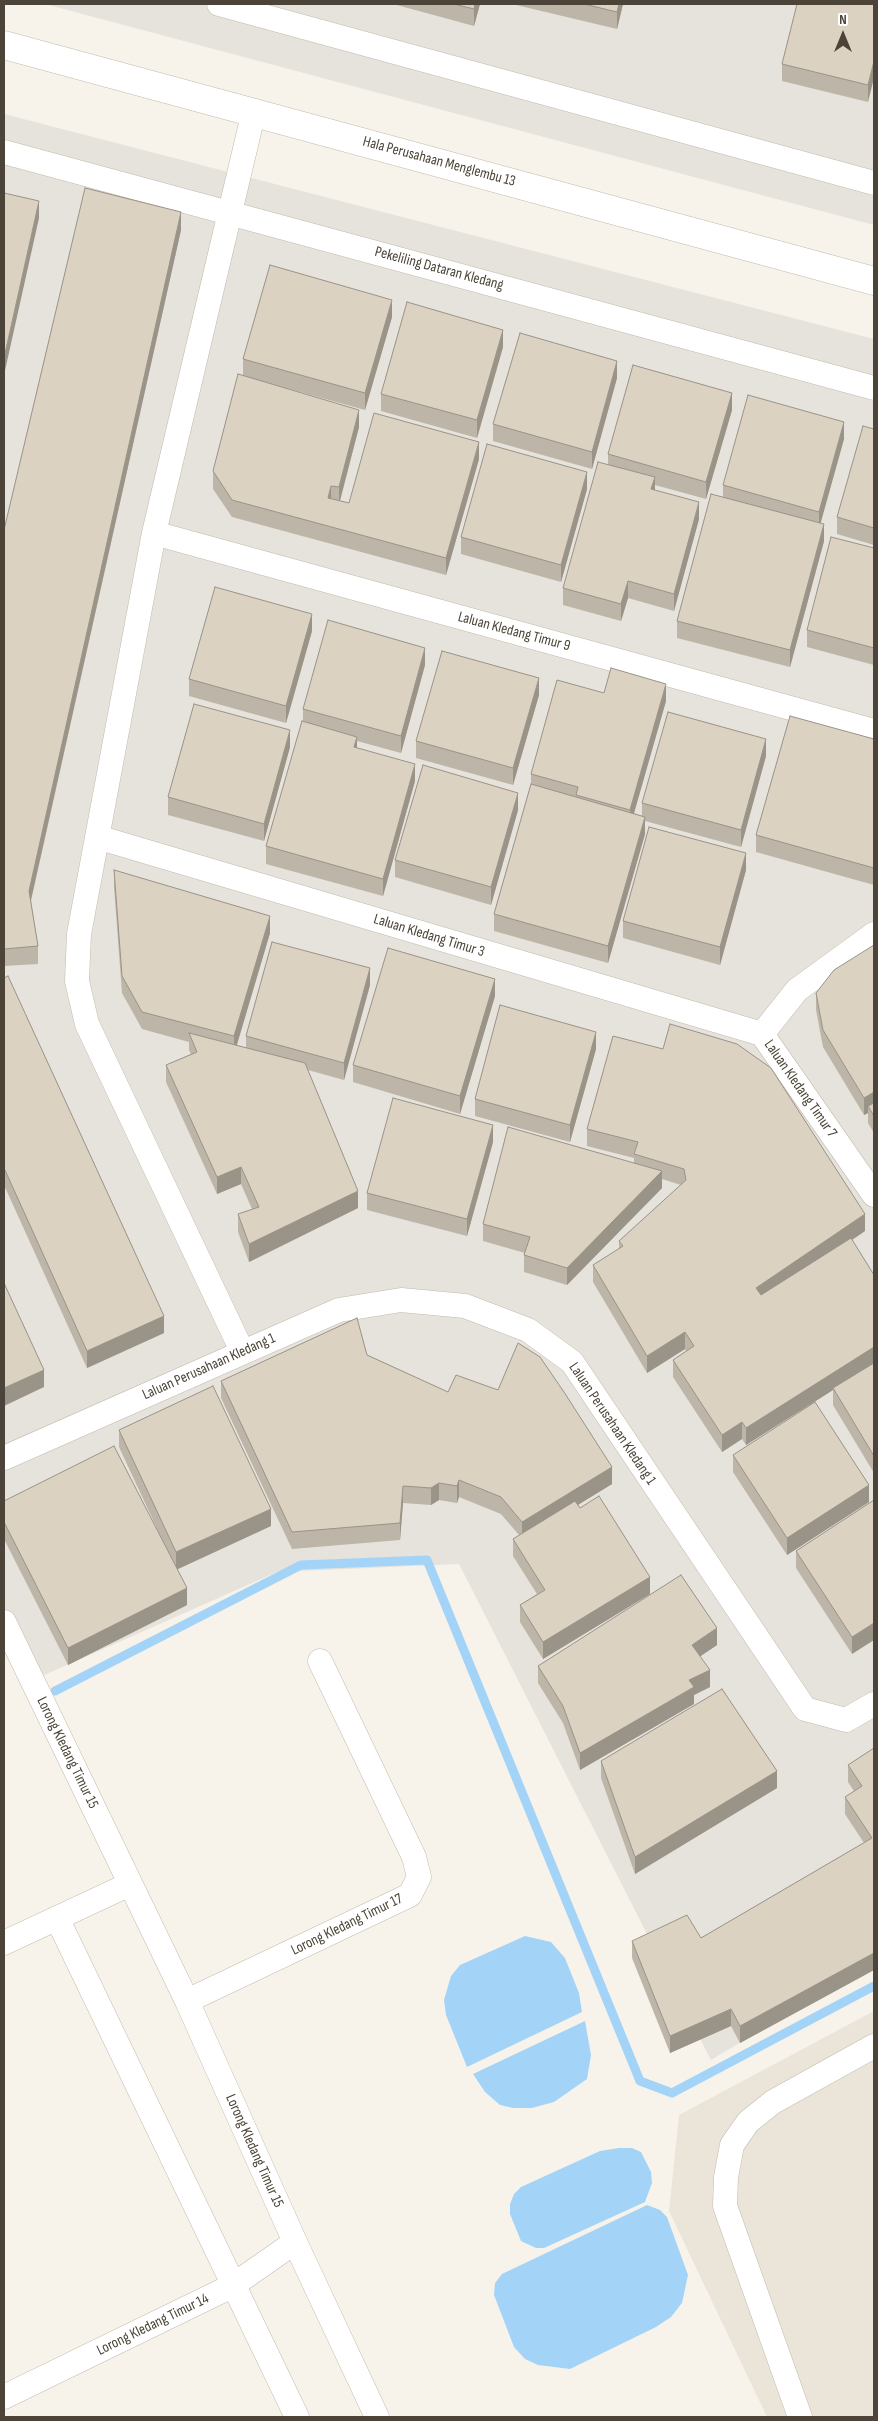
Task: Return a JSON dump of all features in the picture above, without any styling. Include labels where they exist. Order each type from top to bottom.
[{"type":"street","points":[[219,4],[874,183]]},
{"type":"street","name":"Hala Perusahaan Menglembu 13","points":[[4,45],[254,111],[874,281]]},
{"type":"street","points":[[242,1352],[87,1024],[77,981],[79,934],[154,533],[254,111]]},
{"type":"street","name":"Pekeliling Dataran Kledang","points":[[4,152],[874,388]]},
{"type":"street","name":"Laluan Kledang Timur 9","points":[[154,533],[874,731]]},
{"type":"street","name":"Laluan Kledang Timur 3","points":[[97,837],[762,1034]]},
{"type":"street","name":"Laluan Kledang Timur 7","points":[[874,934],[797,990],[762,1034],[874,1195]]},
{"type":"street","name":"Laluan Perusahaan Kledang 1","points":[[4,1458],[339,1310],[401,1300],[465,1306],[528,1330],[572,1362],[805,1710],[846,1720],[874,1704]]},
{"type":"street","name":"Lorong Kledang Timur 15","points":[[4,1622],[187,2001],[295,2242],[377,2417]]},
{"type":"street","name":"Lorong Kledang Timur 17","points":[[187,2001],[410,1895],[419,1878],[414,1857],[320,1661]]},
{"type":"street","points":[[4,1943],[130,1884]]},
{"type":"street","points":[[57,1918],[232,2286],[297,2417]]},
{"type":"street","points":[[800,2417],[725,2206],[726,2177],[732,2146],[748,2122],[773,2102],[874,2046]]},
{"type":"street","name":"Lorong Kledang Timur 14","points":[[4,2397],[232,2286],[295,2242]]},
{"type":"shaded area","points":[[45,4],[874,4],[874,225]]},
{"type":"shaded area","points":[[4,114],[874,339],[874,1962],[711,2060],[459,1564],[277,1572],[31,1681],[4,1631]]},
{"type":"shaded area","points":[[874,2011],[874,2417],[767,2417],[669,2211],[679,2115]]},
{"type":"water","points":[[525,1936],[551,1942],[565,1958],[579,1993],[582,2012],[467,2067],[446,2015],[444,2000],[451,1976],[460,1965]]},
{"type":"water","points":[[585,2021],[591,2055],[587,2079],[554,2102],[532,2108],[513,2108],[500,2105],[485,2092],[473,2074]]},
{"type":"water","points":[[632,2148],[641,2152],[651,2172],[652,2183],[645,2202],[544,2248],[536,2248],[521,2241],[510,2214],[510,2204],[514,2194],[521,2187],[600,2151]]},
{"type":"water","points":[[647,2205],[660,2210],[667,2217],[688,2275],[682,2303],[671,2317],[656,2327],[570,2369],[538,2365],[525,2359],[514,2347],[494,2295],[495,2283],[502,2274]]},
{"type":"building","points":[[454,4],[475,4],[474,9]]},
{"type":"building","points":[[584,4],[619,4],[617,12]]},
{"type":"building","points":[[797,4],[874,4],[874,61],[868,85],[782,64]]},
{"type":"building","points":[[85,188],[181,212],[29,891],[38,946],[4,949],[4,530]]},
{"type":"building","points":[[4,193],[39,201],[4,358]]},
{"type":"building","points":[[270,265],[392,300],[365,393],[243,359]]},
{"type":"building","points":[[407,302],[503,330],[477,420],[381,394]]},
{"type":"building","points":[[520,333],[617,361],[592,452],[493,424]]},
{"type":"building","points":[[633,365],[732,393],[706,482],[608,454]]},
{"type":"building","points":[[238,374],[359,410],[339,487],[331,486],[328,498],[349,503],[374,413],[479,442],[446,558],[232,500],[213,471]]},
{"type":"building","points":[[748,395],[844,422],[819,512],[723,485]]},
{"type":"building","points":[[863,426],[874,429],[874,528],[837,517]]},
{"type":"building","points":[[487,444],[587,472],[561,565],[461,537]]},
{"type":"building","points":[[598,462],[655,477],[651,489],[699,502],[674,594],[628,581],[621,604],[563,588]]},
{"type":"building","points":[[711,494],[824,524],[790,650],[677,621]]},
{"type":"building","points":[[831,537],[874,548],[874,648],[807,630]]},
{"type":"building","points":[[215,587],[312,614],[286,706],[189,679]]},
{"type":"building","points":[[328,620],[425,648],[401,736],[303,709]]},
{"type":"building","points":[[442,651],[539,678],[513,768],[416,741]]},
{"type":"building","points":[[611,668],[666,684],[630,810],[576,795],[578,787],[531,774],[557,680],[604,693]]},
{"type":"building","points":[[194,704],[290,730],[264,824],[168,797]]},
{"type":"building","points":[[668,712],[766,739],[741,830],[642,803]]},
{"type":"building","points":[[790,716],[874,739],[874,868],[756,835]]},
{"type":"building","points":[[302,721],[357,737],[354,747],[415,764],[383,879],[266,846]]},
{"type":"building","points":[[423,765],[518,793],[491,887],[395,860]]},
{"type":"building","points":[[531,784],[645,817],[608,946],[494,914]]},
{"type":"building","points":[[649,827],[746,853],[720,947],[623,921]]},
{"type":"building","points":[[114,870],[270,916],[234,1036],[142,1012],[122,976]]},
{"type":"building","points":[[272,942],[370,968],[344,1063],[246,1036]]},
{"type":"building","points":[[874,945],[874,1092],[864,1098],[823,1030],[816,993],[834,970]]},
{"type":"building","points":[[388,948],[495,979],[460,1096],[353,1065]]},
{"type":"building","points":[[8,976],[164,1316],[87,1351],[4,1168],[4,978]]},
{"type":"building","points":[[500,1005],[596,1032],[570,1125],[475,1099]]},
{"type":"building","points":[[670,1024],[737,1044],[771,1068],[865,1214],[756,1288],[761,1295],[851,1238],[874,1275],[874,1347],[746,1428],[742,1422],[722,1435],[673,1360],[694,1346],[685,1332],[647,1356],[593,1265],[623,1246],[619,1241],[686,1180],[684,1169],[634,1154],[638,1142],[587,1129],[613,1036],[663,1049]]},
{"type":"building","points":[[189,1033],[305,1063],[358,1191],[249,1244],[238,1214],[259,1207],[241,1167],[217,1177],[166,1065],[197,1052]]},
{"type":"building","points":[[393,1098],[493,1125],[467,1219],[367,1193]]},
{"type":"building","points":[[874,1103],[874,1116],[868,1106]]},
{"type":"building","points":[[508,1127],[662,1171],[567,1268],[524,1255],[530,1237],[483,1224]]},
{"type":"building","points":[[4,1283],[44,1370],[4,1388]]},
{"type":"building","points":[[357,1318],[367,1355],[448,1392],[456,1375],[498,1390],[518,1343],[540,1357],[612,1467],[522,1522],[501,1497],[459,1480],[457,1486],[439,1483],[431,1488],[403,1486],[400,1523],[292,1532],[221,1381]]},
{"type":"building","points":[[874,1363],[874,1456],[833,1388]]},
{"type":"building","points":[[213,1386],[271,1509],[176,1552],[119,1430]]},
{"type":"building","points":[[815,1402],[869,1485],[787,1538],[733,1455]]},
{"type":"building","points":[[114,1446],[187,1588],[68,1648],[4,1522],[4,1501]]},
{"type":"building","points":[[599,1496],[650,1577],[543,1642],[520,1605],[545,1590],[513,1539],[575,1501],[580,1508]]},
{"type":"building","points":[[874,1500],[874,1623],[852,1637],[796,1551]]},
{"type":"building","points":[[681,1575],[717,1628],[692,1645],[710,1670],[689,1680],[694,1687],[580,1753],[563,1706],[538,1666]]},
{"type":"building","points":[[722,1689],[777,1771],[635,1857],[601,1761]]},
{"type":"building","points":[[874,1748],[874,1953],[740,2026],[731,2009],[670,2036],[632,1941],[687,1915],[701,1938],[872,1838],[845,1797],[862,1786],[848,1765]]},
{"type":"waterway","points":[[55,1691],[301,1565],[427,1560],[640,2081],[672,2093],[874,1986]]}]
